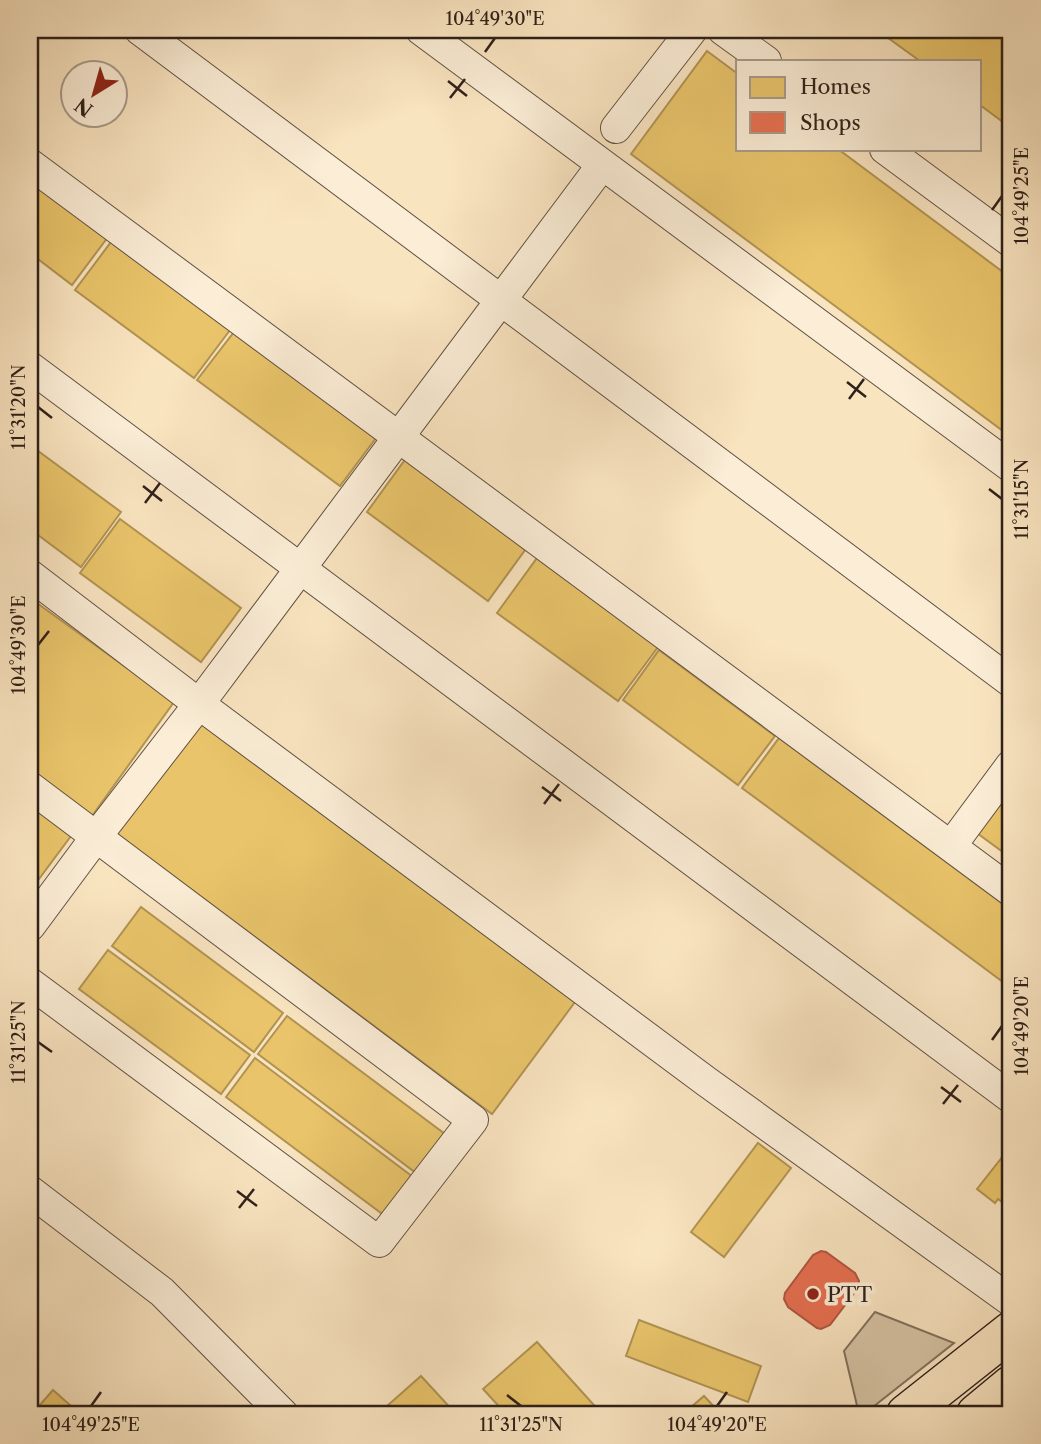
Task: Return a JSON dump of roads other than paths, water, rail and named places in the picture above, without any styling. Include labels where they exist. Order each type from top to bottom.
[{"type":"highway","points":[[906,1414],[1011,1331]]},
{"type":"highway","points":[[976,1414],[1011,1385]]},
{"type":"street","points":[[141,30],[1011,682]]},
{"type":"street","points":[[421,30],[1011,467]]},
{"type":"street","points":[[616,128],[692,30]]},
{"type":"street","points":[[723,30],[765,60]]},
{"type":"street","points":[[886,150],[1011,242]]},
{"type":"street","points":[[30,164],[1011,891]]},
{"type":"street","points":[[30,926],[602,165]]},
{"type":"street","points":[[30,367],[1011,1098]]},
{"type":"street","points":[[30,575],[707,1082],[1011,1301]]},
{"type":"street","points":[[951,846],[1011,765]]},
{"type":"street","points":[[30,787],[473,1120],[379,1242],[30,984]]},
{"type":"street","points":[[30,1191],[162,1292],[283,1414]]},
{"type":"place","name":"PTT","points":[[813,1294]]}]
